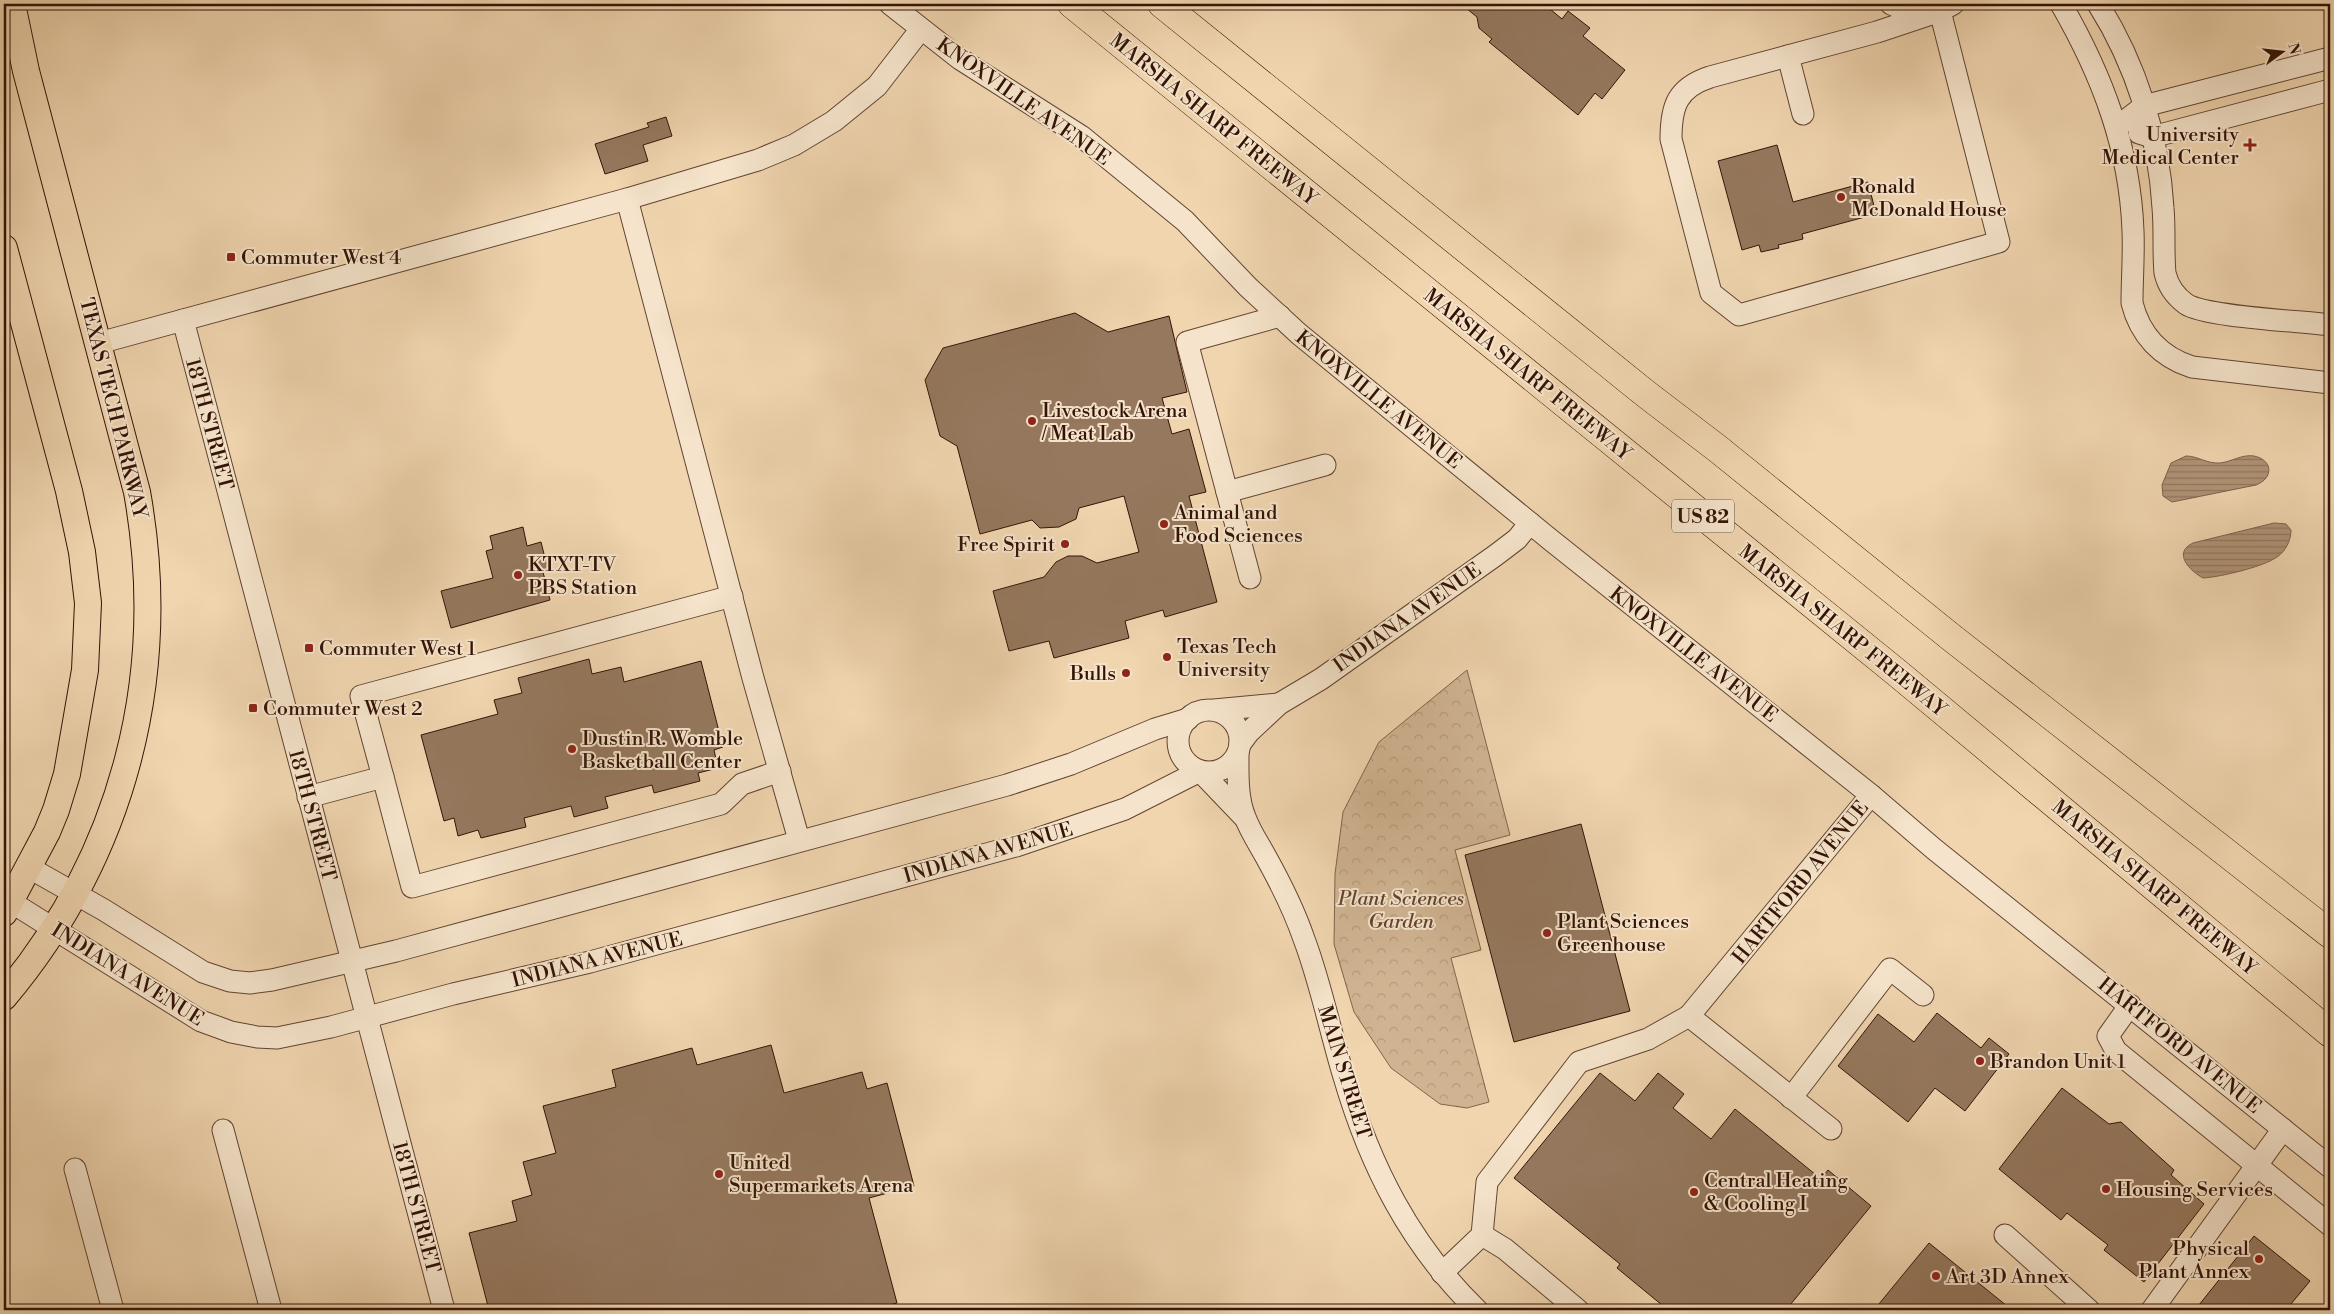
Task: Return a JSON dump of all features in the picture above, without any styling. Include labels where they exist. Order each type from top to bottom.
[{"type":"highway","name":"MARSHA SHARP FREEWAY","points":[[1072,4],[1873,654],[2330,1033]]},
{"type":"highway","name":"US 82","points":[[1162,4],[1952,638],[2330,934]]},
{"type":"highway","points":[[1174,4],[1225,55]]},
{"type":"main road","name":"TEXAS TECH PARKWAY","points":[[4,997],[35,956],[53,928],[94,856],[106,829],[127,766],[142,698],[148,632],[143,522],[131,464],[26,71],[12,4]]},
{"type":"main road","points":[[4,248],[70,499],[82,552],[88,603],[85,670],[66,774],[56,810],[7,907]]},
{"type":"street","name":"KNOXVILLE AVENUE","points":[[890,4],[960,59],[1080,136],[1185,221],[1248,287],[1280,316],[1530,523],[1871,794]]},
{"type":"street","points":[[1891,4],[1898,7],[1946,7]]},
{"type":"street","points":[[2061,4],[2091,58],[2117,127],[2130,195],[2133,238],[2132,303],[2140,324],[2161,351],[2171,359],[2192,367],[2330,383]]},
{"type":"street","points":[[2098,4],[2130,67],[2144,106],[2152,137],[2163,208],[2165,273],[2174,294],[2187,304],[2203,310],[2330,325]]},
{"type":"street","points":[[1946,7],[1999,242],[1739,315],[1710,293],[1671,139],[1671,122],[1676,102],[1689,86],[1710,77],[1877,32],[1946,7]]},
{"type":"street","points":[[99,343],[627,199],[758,160],[794,145],[834,121],[877,86],[921,29]]},
{"type":"street","points":[[1788,56],[1804,114]]},
{"type":"street","points":[[2117,127],[2144,106],[2330,58]]},
{"type":"street","points":[[2117,127],[2152,137],[2330,90]]},
{"type":"street","points":[[627,199],[799,840]]},
{"type":"street","points":[[1250,578],[1188,342],[1280,316]]},
{"type":"street","name":"18TH STREET","points":[[183,320],[444,1310]]},
{"type":"street","points":[[1227,492],[1324,466]]},
{"type":"street","name":"INDIANA AVENUE","points":[[1239,749],[1249,732],[1279,704],[1321,679],[1496,555],[1517,539],[1530,523]]},
{"type":"street","points":[[732,596],[362,696],[412,887],[721,804],[742,784],[780,772]]},
{"type":"street","name":"INDIANA AVENUE","points":[[1214,710],[1279,704]]},
{"type":"street","points":[[1214,710],[1222,713],[1236,725],[1239,734],[1239,749],[1232,762],[1224,768],[1215,772],[1200,771],[1188,764],[1178,746],[1181,727],[1188,718],[1196,713],[1214,710]]},
{"type":"street","name":"INDIANA AVENUE","points":[[28,867],[203,972],[230,981],[250,983],[352,962],[1007,785],[1071,764],[1188,718]]},
{"type":"street","name":"MAIN STREET","points":[[1239,749],[1240,796],[1244,817]]},
{"type":"street","name":"INDIANA AVENUE","points":[[7,907],[53,928],[201,1021],[231,1032],[256,1037],[277,1038],[366,1018],[453,994],[590,962],[1016,846],[1125,809],[1200,771]]},
{"type":"street","name":"MAIN STREET","points":[[1200,771],[1244,817],[1290,901],[1305,940],[1346,1085],[1375,1167],[1409,1227],[1442,1273],[1477,1310]]},
{"type":"street","points":[[308,797],[383,777]]},
{"type":"street","name":"HARTFORD AVENUE","points":[[1482,1235],[1487,1182],[1579,1062],[1648,1039],[1688,1016],[1871,794],[1934,849],[2330,1167]]},
{"type":"street","points":[[1791,1098],[1890,969],[1923,995]]},
{"type":"street","points":[[2130,1005],[2108,1036],[2116,1051],[2330,1225]]},
{"type":"street","points":[[1688,1016],[1831,1129]]},
{"type":"street","points":[[2152,1310],[2284,1129]]},
{"type":"street","points":[[223,1130],[271,1310]]},
{"type":"street","points":[[75,1169],[112,1310]]},
{"type":"street","points":[[1442,1273],[1482,1235],[1505,1249],[1578,1310]]},
{"type":"street","points":[[2005,1235],[2089,1310]]},
{"type":"green space","name":"Plant Sciences Garden","points":[[1467,670],[1510,835],[1455,850],[1481,950],[1451,958],[1489,1102],[1467,1108],[1440,1104],[1391,1068],[1354,1012],[1334,944],[1335,874],[1343,812],[1379,742]]},
{"type":"shaded area","points":[[2186,456],[2220,463],[2245,456],[2254,456],[2265,461],[2269,469],[2266,478],[2256,485],[2172,502],[2163,496],[2162,485],[2171,463]]},
{"type":"shaded area","points":[[2274,523],[2286,524],[2291,530],[2291,534],[2283,552],[2270,561],[2241,571],[2203,578],[2185,562],[2184,552],[2193,543]]},
{"type":"building","points":[[1461,4],[1544,4],[1562,19],[1568,11],[1590,28],[1583,36],[1625,70],[1602,99],[1595,93],[1578,115],[1489,42],[1492,39],[1479,28],[1477,17]]},
{"type":"building","points":[[666,117],[672,136],[643,145],[648,161],[605,174],[595,144],[649,127],[647,123]]},
{"type":"building","name":"Ronald McDonald House","points":[[1777,145],[1793,202],[1868,182],[1876,214],[1802,234],[1803,239],[1778,245],[1779,248],[1761,252],[1759,245],[1742,250],[1718,161]]},
{"type":"building","points":[[1075,313],[1108,332],[1169,316],[1187,392],[1162,398],[1172,434],[1189,429],[1206,492],[1189,496],[1217,602],[1165,617],[1163,610],[1125,621],[1129,638],[1054,658],[1049,641],[1009,651],[993,591],[1044,577],[1056,562],[1068,556],[1082,556],[1097,563],[1139,552],[1124,496],[1079,508],[1076,519],[1059,527],[1040,528],[1032,520],[980,534],[957,446],[940,436],[925,380],[943,348]]},
{"type":"building","name":"KTXT-TV PBS Station","points":[[523,527],[527,546],[541,542],[548,570],[543,572],[550,600],[451,628],[441,591],[493,578],[486,551],[493,549],[490,536]]},
{"type":"building","name":"Dustin R. Womble Basketball Center","points":[[589,659],[592,674],[621,667],[624,682],[701,661],[723,747],[714,750],[718,768],[698,773],[700,781],[654,793],[652,785],[605,797],[608,808],[574,817],[571,806],[524,818],[526,827],[481,838],[478,830],[458,836],[454,818],[444,821],[421,735],[498,714],[494,700],[522,693],[518,678]]},
{"type":"building","name":"Plant Sciences Greenhouse","points":[[1581,824],[1630,1011],[1514,1042],[1465,855]]},
{"type":"building","points":[[1937,1013],[1981,1048],[1989,1038],[2009,1054],[1965,1111],[1935,1088],[1908,1122],[1838,1066],[1878,1014],[1914,1042]]},
{"type":"building","name":"United Supermarkets Arena","points":[[771,1045],[784,1093],[862,1072],[867,1089],[887,1083],[914,1186],[869,1198],[897,1303],[869,1310],[489,1310],[469,1233],[517,1221],[512,1201],[532,1195],[523,1162],[556,1153],[543,1106],[616,1087],[612,1070],[692,1048],[697,1065]]},
{"type":"building","name":"Central Heating & Cooling I","points":[[1600,1073],[1635,1101],[1658,1073],[1684,1094],[1673,1108],[1711,1139],[1735,1109],[1821,1179],[1828,1170],[1871,1206],[1786,1310],[1668,1310],[1617,1268],[1620,1264],[1514,1178]]},
{"type":"building","name":"Housing Services","points":[[2062,1088],[2109,1124],[2121,1122],[2174,1170],[2171,1175],[2204,1204],[2144,1282],[2104,1250],[2108,1245],[2067,1213],[2061,1220],[1999,1169]]},
{"type":"building","name":"Physical Plant Annex","points":[[2254,1236],[2310,1281],[2286,1310],[2195,1310]]},
{"type":"building","name":"Art 3D Annex","points":[[1929,1243],[2012,1310],[1874,1310]]},
{"type":"place","name":"University Medical Center","points":[[2250,145]]},
{"type":"place","name":"Ronald McDonald House","points":[[1841,197]]},
{"type":"place","name":"Commuter West 4","points":[[231,257]]},
{"type":"place","name":"Livestock Arena / Meat Lab","points":[[1032,421]]},
{"type":"place","name":"Animal and Food Sciences","points":[[1164,524]]},
{"type":"place","name":"Free Spirit","points":[[1065,544]]},
{"type":"place","name":"KTXT-TV PBS Station","points":[[518,575]]},
{"type":"place","name":"Commuter West 1","points":[[309,648]]},
{"type":"place","name":"Texas Tech University","points":[[1167,657]]},
{"type":"place","name":"Bulls","points":[[1126,673]]},
{"type":"place","name":"Commuter West 2","points":[[253,708]]},
{"type":"place","name":"Dustin R. Womble Basketball Center","points":[[572,749]]},
{"type":"place","name":"Plant Sciences Greenhouse","points":[[1547,933]]},
{"type":"place","name":"Brandon Unit 1","points":[[1980,1061]]},
{"type":"place","name":"United Supermarkets Arena","points":[[719,1174]]},
{"type":"place","name":"Housing Services","points":[[2106,1189]]},
{"type":"place","name":"Central Heating & Cooling I","points":[[1694,1192]]},
{"type":"place","name":"Physical Plant Annex","points":[[2259,1259]]},
{"type":"place","name":"Art 3D Annex","points":[[1936,1276]]}]
